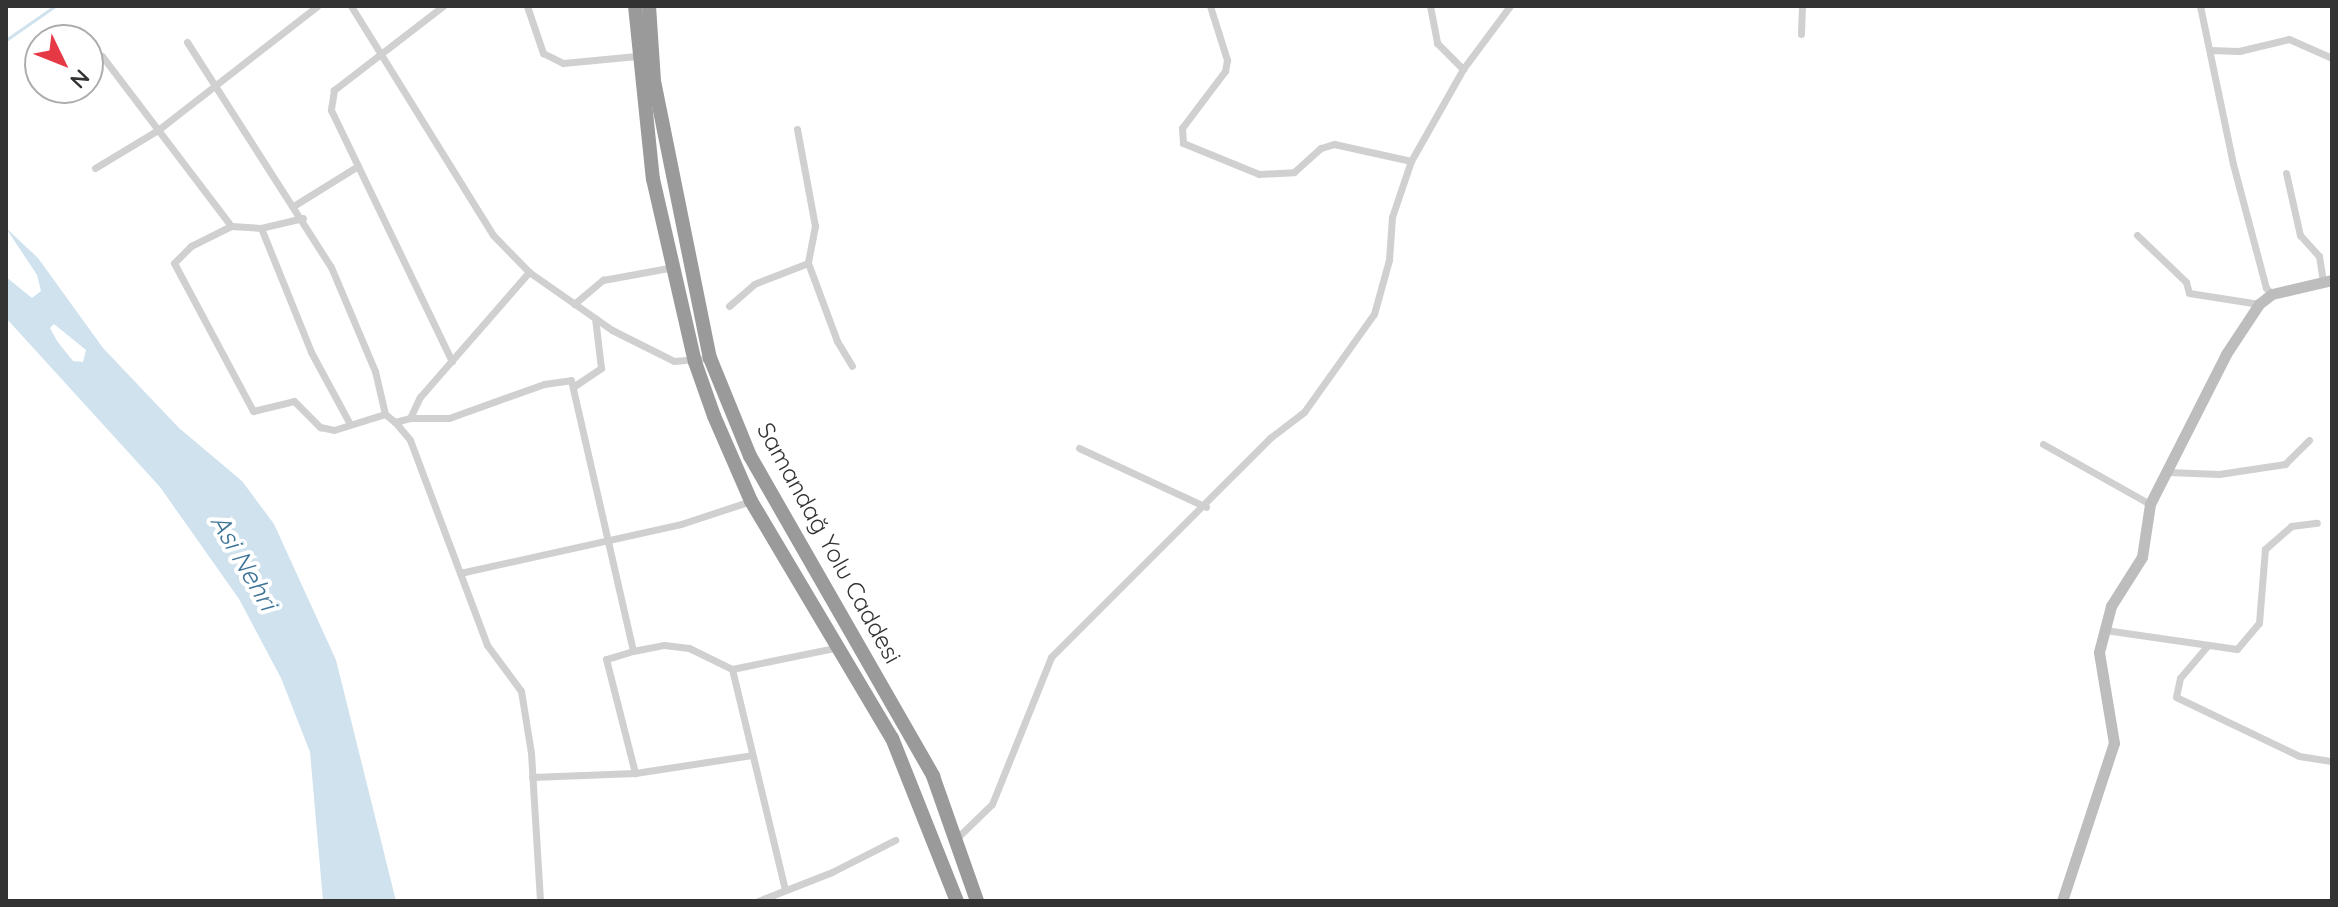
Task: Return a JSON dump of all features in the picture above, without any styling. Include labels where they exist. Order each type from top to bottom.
[{"type":"highway","name":"Samandağ Yolu Caddesi","points":[[635,6],[637,56],[653,179],[674,267],[702,360],[751,501],[892,738],[957,901]]},
{"type":"highway","name":"Samandağ Yolu Caddesi","points":[[649,6],[654,81],[702,360],[750,456],[898,708],[958,837],[977,901]]},
{"type":"street","points":[[95,168],[158,130],[317,6]]},
{"type":"street","points":[[351,6],[493,235],[529,272],[595,318],[674,361],[702,360]]},
{"type":"street","points":[[443,6],[379,51],[334,90],[331,110],[452,361]]},
{"type":"street","points":[[527,6],[543,53],[563,63],[637,56]]},
{"type":"street","points":[[1210,6],[1227,60],[1225,71],[1182,128],[1183,143],[1259,174],[1294,172],[1321,148],[1334,144],[1411,161]]},
{"type":"street","points":[[1430,6],[1437,43],[1463,69]]},
{"type":"street","points":[[958,837],[992,804],[1051,657],[1077,626],[1134,580],[1270,438],[1304,412],[1374,314],[1389,260],[1392,217],[1411,161],[1463,69],[1510,6]]},
{"type":"street","points":[[1801,34],[1802,6]]},
{"type":"street","points":[[2200,6],[2233,164],[2266,288],[2272,294]]},
{"type":"street","points":[[2210,50],[2239,51],[2289,39],[2332,58]]},
{"type":"street","points":[[187,42],[295,205],[331,267],[370,358],[385,414],[410,440],[487,645],[521,691],[532,777],[540,901]]},
{"type":"street","points":[[104,59],[231,226]]},
{"type":"street","points":[[797,129],[815,226],[808,263],[837,341],[852,366]]},
{"type":"street","points":[[295,205],[358,166]]},
{"type":"street","points":[[2062,901],[2114,743],[2099,652],[2111,606],[2142,557],[2150,504],[2226,354],[2259,304],[2272,294],[2317,287],[2328,281],[2319,256],[2300,235],[2286,173]]},
{"type":"street","points":[[303,218],[261,228],[231,226],[191,246],[174,263],[253,411],[294,401],[320,427],[334,430],[385,414]]},
{"type":"street","points":[[261,228],[311,352],[350,424]]},
{"type":"street","points":[[2137,235],[2186,282],[2189,293],[2259,304]]},
{"type":"street","points":[[729,306],[754,284],[808,263]]},
{"type":"street","points":[[574,304],[603,280],[674,267]]},
{"type":"street","points":[[410,418],[420,397],[529,272]]},
{"type":"street","points":[[573,387],[601,368],[595,318]]},
{"type":"street","points":[[395,422],[410,418],[449,418],[544,384],[571,380],[611,537],[633,651]]},
{"type":"street","points":[[2168,472],[2219,474],[2285,464],[2309,440]]},
{"type":"street","points":[[2043,444],[2150,504]]},
{"type":"street","points":[[1079,448],[1206,507]]},
{"type":"street","points":[[460,573],[611,537],[681,524],[751,501]]},
{"type":"street","points":[[2105,630],[2237,649],[2259,623],[2265,549],[2291,526],[2317,523]]},
{"type":"street","points":[[635,773],[606,659],[664,645],[689,648],[732,669],[840,647]]},
{"type":"street","points":[[2208,645],[2180,678],[2176,697],[2299,756],[2332,761]]},
{"type":"street","points":[[732,669],[785,890]]},
{"type":"street","points":[[532,777],[635,773],[752,755]]},
{"type":"street","points":[[758,901],[895,840]]},
{"type":"water","name":"Asi Nehri","points":[[6,228],[38,258],[103,348],[179,428],[242,481],[274,524],[336,660],[396,901],[323,901],[310,752],[281,678],[239,599],[160,487],[6,318],[6,277],[32,298],[41,291],[37,275]],"holes":[[[54,324],[86,350],[83,362],[73,361],[50,328]]]},
{"type":"waterway","points":[[6,40],[55,6]]},
{"type":"waterway","points":[[377,6],[408,6]]}]
